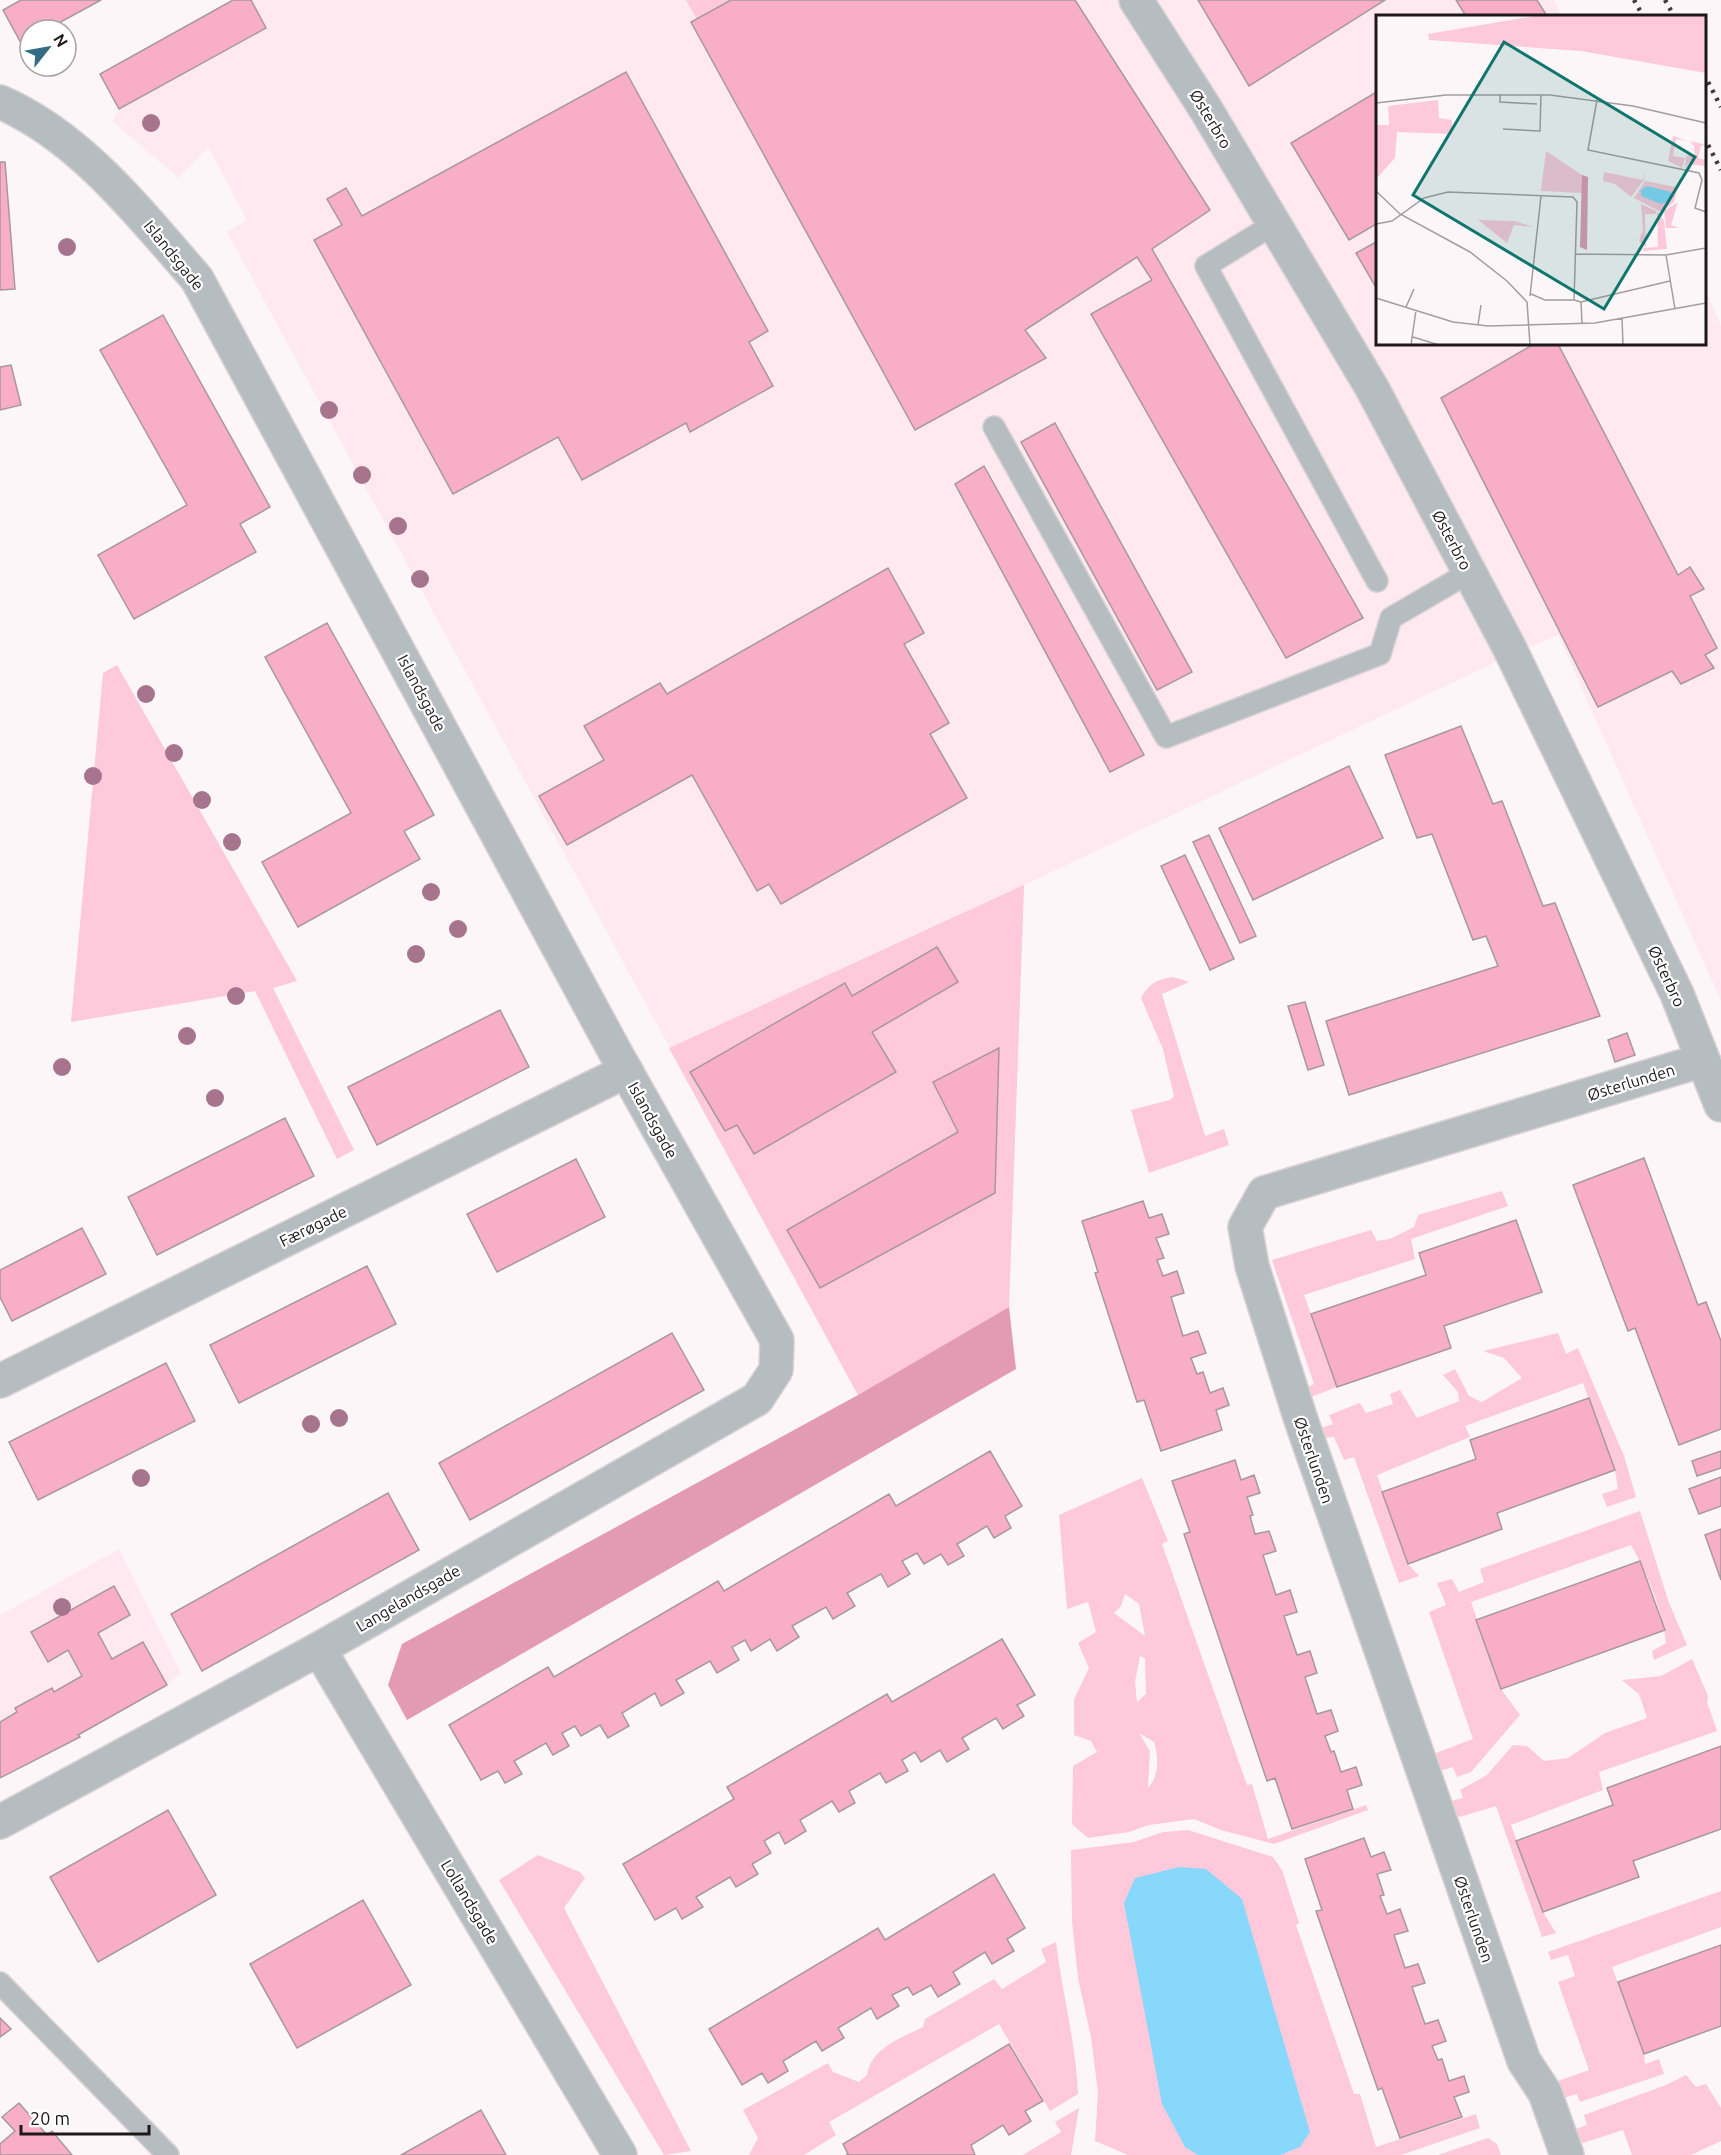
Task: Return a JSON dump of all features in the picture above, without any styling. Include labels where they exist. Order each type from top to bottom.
[{"type":"street","name":"Østerbro","points":[[1136,0],[1205,108],[1372,388],[1470,572],[1509,647],[1677,994],[1721,1105]]},
{"type":"street","name":"Islandsgade","points":[[0,102],[30,115],[114,184],[197,279],[626,1071],[777,1340]]},
{"type":"street","name":"Østerlunden","points":[[1567,2155],[1545,2093],[1524,2061],[1429,1793],[1299,1414],[1252,1266],[1245,1227],[1264,1193],[1703,1060]]},
{"type":"street","name":"Færøgade","points":[[0,1381],[626,1071]]},
{"type":"street","name":"Langelandsgade","points":[[0,1822],[318,1649],[757,1399],[776,1370],[777,1340]]},
{"type":"street","name":"Lollandsgade","points":[[318,1649],[620,2155]]},
{"type":"lane","points":[[1274,224],[1206,266],[1377,581]]},
{"type":"lane","points":[[994,427],[1166,737],[1380,654],[1391,618],[1470,572]]},
{"type":"lane","points":[[0,1983],[168,2155]]},
{"type":"shaded area","points":[[233,0],[1554,0],[1562,15],[1376,15],[1376,345],[1706,345],[1706,292],[1721,326],[1721,1001],[1558,635],[1492,664],[1024,885],[1009,1307],[858,1395],[227,232],[247,220],[208,147],[179,178],[112,121],[119,109],[100,74]]},
{"type":"shaded area","points":[[686,0],[737,0],[698,21]]},
{"type":"shaded area","points":[[117,665],[297,981],[273,988],[354,1150],[337,1159],[255,991],[71,1022],[103,673]]},
{"type":"shaded area","points":[[1024,885],[1009,1307],[858,1395],[669,1048]]},
{"type":"shaded area","points":[[1173,977],[1189,982],[1162,994],[1205,1136],[1224,1129],[1229,1145],[1149,1173],[1131,1110],[1170,1100],[1174,1096],[1163,1049],[1141,998],[1154,983]]},
{"type":"shaded area","points":[[1502,1191],[1508,1206],[1411,1239],[1415,1259],[1304,1295],[1337,1387],[1311,1397],[1308,1387],[1314,1384],[1272,1260],[1371,1230],[1377,1241],[1390,1239],[1414,1227],[1418,1215]]},
{"type":"shaded area","points":[[1009,1307],[1016,1369],[407,1720],[388,1685],[402,1644],[858,1395]]},
{"type":"shaded area","points":[[1558,1333],[1566,1354],[1578,1348],[1624,1456],[1636,1497],[1607,1507],[1602,1494],[1618,1489],[1615,1470],[1583,1383],[1465,1426],[1470,1437],[1377,1475],[1408,1564],[1419,1576],[1399,1583],[1354,1457],[1344,1460],[1334,1437],[1324,1438],[1321,1428],[1333,1424],[1329,1415],[1360,1403],[1366,1413],[1393,1404],[1390,1394],[1400,1390],[1417,1418],[1459,1401],[1458,1392],[1443,1375],[1455,1369],[1469,1396],[1482,1402],[1522,1378],[1504,1358],[1483,1351]]},
{"type":"shaded area","points":[[1142,1478],[1168,1541],[1162,1544],[1247,1785],[1252,1784],[1268,1839],[1366,1805],[1368,1810],[1274,1844],[1221,1830],[1194,1819],[1149,1825],[1129,1832],[1088,1838],[1072,1824],[1073,1766],[1097,1752],[1091,1741],[1074,1735],[1074,1699],[1089,1668],[1078,1643],[1096,1632],[1088,1602],[1067,1609],[1059,1515]],"holes":[[[1125,1594],[1139,1604],[1145,1636],[1114,1613],[1121,1606]],[[1140,1656],[1145,1658],[1146,1694],[1137,1702],[1135,1682]],[[1139,1733],[1154,1742],[1157,1754],[1156,1772],[1148,1788],[1150,1751]]]},
{"type":"shaded area","points":[[1640,1511],[1669,1603],[1687,1645],[1654,1660],[1652,1651],[1666,1643],[1662,1618],[1643,1568],[1631,1545],[1471,1602],[1501,1689],[1520,1715],[1471,1772],[1457,1777],[1453,1767],[1440,1771],[1436,1753],[1473,1739],[1429,1612],[1446,1605],[1437,1583],[1452,1579],[1459,1592],[1484,1582],[1480,1569]]},
{"type":"shaded area","points":[[119,1549],[181,1673],[167,1685],[0,1778],[0,1615]]},
{"type":"shaded area","points":[[1692,1659],[1708,1696],[1707,1702],[1717,1731],[1599,1772],[1603,1790],[1511,1825],[1543,1912],[1556,1933],[1542,1937],[1496,1806],[1460,1817],[1455,1814],[1451,1801],[1463,1798],[1460,1790],[1487,1775],[1513,1745],[1527,1746],[1544,1761],[1568,1758],[1605,1733],[1647,1718],[1639,1694],[1622,1680],[1661,1676]]},
{"type":"shaded area","points":[[1188,1830],[1273,1857],[1282,1870],[1299,1923],[1296,1925],[1354,2094],[1360,2094],[1376,2147],[1476,2114],[1480,2128],[1401,2155],[1128,2155],[1095,2141],[1098,2093],[1091,2037],[1078,1978],[1072,1921],[1071,1850],[1134,1842],[1163,1832]]},
{"type":"shaded area","points":[[538,1855],[580,1872],[585,1878],[564,1908],[691,2151],[664,2155],[499,1880]]},
{"type":"shaded area","points":[[1721,1891],[1721,1927],[1612,1967],[1644,2054],[1645,2064],[1659,2059],[1664,2074],[1580,2102],[1577,2094],[1564,2098],[1558,2081],[1589,2070],[1558,1982],[1575,1976],[1568,1955],[1551,1960],[1548,1952]]},
{"type":"shaded area","points":[[1056,1942],[1075,2056],[1078,2094],[1050,2111],[999,2024],[829,2122],[836,2135],[804,2155],[749,2155],[758,2138],[743,2110],[828,2063],[833,2072],[859,2082],[867,2075],[874,2058],[888,2045],[923,2027],[925,2019],[994,1979],[1002,1989],[1046,1962],[1041,1949]]},
{"type":"shaded area","points":[[1686,2075],[1696,2087],[1706,2084],[1721,2108],[1721,2141],[1691,2155],[1632,2155],[1623,2130],[1583,2143],[1578,2141],[1573,2130],[1587,2125],[1584,2115],[1666,2085]]},
{"type":"shaded area","points":[[1079,2108],[1071,2155],[1023,2155],[1061,2132],[1055,2122]]},
{"type":"shaded area","points":[[1488,2138],[1497,2144],[1501,2155],[1438,2155]]},
{"type":"water","points":[[1179,1867],[1206,1869],[1242,1899],[1310,2132],[1300,2147],[1280,2155],[1198,2155],[1185,2147],[1162,2104],[1124,1903],[1135,1878]]},
{"type":"building","points":[[21,0],[101,0],[68,18],[18,18],[18,38],[3,10]]},
{"type":"building","points":[[233,0],[251,0],[266,28],[119,109],[100,74]]},
{"type":"building","points":[[731,0],[1075,0],[1210,210],[1152,249],[1363,618],[1286,658],[1091,314],[1152,280],[1137,257],[1025,330],[1046,358],[915,430],[691,22]]},
{"type":"building","points":[[1198,0],[1385,0],[1249,86]]},
{"type":"building","points":[[1456,0],[1537,0],[1546,15],[1465,15]]},
{"type":"building","points":[[626,72],[768,331],[749,342],[773,386],[690,432],[686,423],[582,480],[558,437],[453,494],[314,240],[342,225],[327,199],[346,188],[362,216]]},
{"type":"building","points":[[1376,92],[1376,224],[1349,240],[1291,143]]},
{"type":"building","points":[[0,162],[5,162],[15,289],[0,290]]},
{"type":"building","points":[[1376,242],[1376,288],[1356,253]]},
{"type":"building","points":[[163,315],[270,507],[240,524],[256,552],[134,619],[98,555],[187,505],[100,350]]},
{"type":"building","points":[[1532,345],[1559,345],[1678,575],[1690,567],[1704,589],[1690,596],[1717,648],[1705,655],[1714,668],[1681,684],[1672,671],[1598,707],[1441,398]]},
{"type":"building","points":[[11,365],[21,405],[0,410],[0,367]]},
{"type":"building","points":[[1055,423],[1192,672],[1157,690],[1021,442]]},
{"type":"building","points":[[984,466],[1144,755],[1110,772],[955,484]]},
{"type":"building","points":[[888,568],[924,633],[904,644],[949,723],[930,734],[967,798],[781,904],[769,884],[757,891],[692,775],[567,845],[539,796],[604,760],[584,726],[660,683],[667,694]]},
{"type":"building","points":[[327,623],[434,815],[404,831],[420,859],[298,927],[262,862],[351,813],[265,657]]},
{"type":"building","points":[[1461,726],[1493,804],[1502,801],[1543,906],[1555,903],[1600,1016],[1349,1095],[1326,1021],[1498,966],[1486,936],[1473,940],[1432,834],[1417,838],[1385,755]]},
{"type":"building","points":[[1349,766],[1383,838],[1253,900],[1219,828]]},
{"type":"building","points":[[1209,835],[1256,936],[1240,943],[1193,842]]},
{"type":"building","points":[[1185,855],[1234,959],[1210,970],[1161,866]]},
{"type":"building","points":[[937,947],[958,982],[872,1032],[896,1072],[754,1154],[737,1125],[725,1131],[690,1072],[845,983],[852,996]]},
{"type":"building","points":[[1305,1002],[1324,1065],[1308,1070],[1288,1006]]},
{"type":"building","points":[[500,1010],[529,1067],[377,1145],[348,1087]]},
{"type":"building","points":[[1627,1033],[1635,1055],[1615,1062],[1608,1040]]},
{"type":"building","points":[[999,1048],[995,1193],[820,1288],[787,1230],[958,1132],[933,1082]]},
{"type":"building","points":[[285,1118],[314,1176],[157,1255],[128,1197]]},
{"type":"building","points":[[1644,1158],[1698,1305],[1706,1302],[1721,1341],[1721,1429],[1679,1445],[1635,1328],[1628,1331],[1573,1185]]},
{"type":"building","points":[[576,1159],[605,1217],[497,1272],[467,1214]]},
{"type":"building","points":[[1143,1201],[1149,1218],[1162,1214],[1169,1234],[1156,1238],[1164,1258],[1157,1260],[1163,1276],[1177,1271],[1184,1293],[1171,1297],[1183,1336],[1198,1331],[1206,1353],[1191,1358],[1197,1374],[1203,1372],[1210,1393],[1223,1388],[1229,1405],[1216,1410],[1222,1430],[1161,1451],[1144,1400],[1137,1402],[1095,1273],[1098,1272],[1082,1221]]},
{"type":"building","points":[[1516,1220],[1542,1292],[1444,1326],[1451,1348],[1337,1387],[1311,1314],[1426,1275],[1419,1253]]},
{"type":"building","points":[[82,1228],[106,1274],[12,1321],[0,1297],[0,1270]]},
{"type":"building","points":[[367,1266],[396,1324],[239,1403],[210,1345]]},
{"type":"building","points":[[672,1333],[704,1390],[470,1520],[439,1463]]},
{"type":"building","points":[[166,1363],[195,1421],[38,1500],[9,1442]]},
{"type":"building","points":[[1589,1398],[1615,1470],[1497,1513],[1502,1529],[1408,1564],[1382,1492],[1476,1459],[1470,1440]]},
{"type":"building","points":[[990,1451],[1022,1506],[1005,1516],[1011,1528],[994,1538],[987,1526],[957,1544],[964,1556],[948,1565],[941,1554],[924,1564],[917,1553],[902,1561],[910,1574],[888,1587],[881,1574],[847,1593],[855,1606],[833,1619],[826,1607],[792,1626],[799,1637],[777,1651],[770,1639],[751,1651],[745,1640],[732,1647],[739,1660],[717,1673],[710,1661],[676,1680],[684,1693],[661,1706],[655,1693],[622,1713],[629,1726],[608,1738],[600,1725],[581,1736],[575,1726],[562,1733],[569,1746],[553,1755],[546,1743],[514,1761],[522,1774],[505,1783],[498,1771],[481,1780],[449,1725],[548,1667],[554,1677],[718,1581],[724,1591],[889,1494],[896,1506]]},
{"type":"building","points":[[1721,1451],[1721,1468],[1697,1476],[1692,1461]]},
{"type":"building","points":[[1235,1460],[1241,1480],[1254,1475],[1260,1493],[1247,1497],[1253,1515],[1250,1516],[1255,1534],[1269,1531],[1276,1551],[1263,1555],[1276,1595],[1290,1590],[1297,1612],[1284,1616],[1297,1655],[1310,1651],[1317,1673],[1305,1677],[1317,1714],[1331,1710],[1338,1731],[1325,1736],[1331,1752],[1334,1751],[1341,1772],[1356,1767],[1362,1785],[1347,1790],[1353,1809],[1292,1829],[1275,1778],[1267,1781],[1184,1534],[1190,1532],[1172,1481]]},
{"type":"building","points":[[1721,1477],[1721,1506],[1699,1514],[1689,1489]]},
{"type":"building","points":[[388,1493],[419,1550],[202,1671],[171,1614]]},
{"type":"building","points":[[1721,1529],[1721,1580],[1705,1535]]},
{"type":"building","points":[[1640,1561],[1665,1630],[1501,1689],[1476,1620]]},
{"type":"building","points":[[114,1586],[130,1615],[98,1633],[112,1659],[143,1642],[167,1685],[78,1735],[80,1737],[0,1778],[0,1722],[17,1712],[15,1708],[52,1688],[54,1692],[82,1676],[68,1650],[48,1662],[31,1632]]},
{"type":"building","points":[[1002,1639],[1035,1695],[1017,1705],[1024,1716],[1003,1729],[996,1718],[962,1738],[969,1749],[947,1762],[940,1750],[921,1762],[915,1752],[902,1760],[908,1771],[886,1783],[880,1773],[849,1791],[855,1803],[839,1812],[832,1801],[800,1820],[806,1831],[785,1844],[779,1832],[764,1841],[771,1853],[752,1864],[758,1874],[736,1887],[730,1877],[696,1897],[703,1907],[682,1919],[676,1908],[655,1920],[623,1864],[734,1799],[727,1787],[887,1694],[892,1702]]},
{"type":"building","points":[[1721,1746],[1721,1829],[1633,1861],[1639,1877],[1543,1912],[1516,1841],[1613,1805],[1607,1788]]},
{"type":"building","points":[[168,1810],[216,1895],[98,1962],[50,1877]]},
{"type":"building","points":[[1364,1838],[1371,1857],[1384,1852],[1391,1870],[1377,1874],[1384,1895],[1380,1896],[1387,1914],[1400,1909],[1408,1931],[1394,1935],[1405,1968],[1418,1964],[1425,1983],[1412,1987],[1425,2024],[1438,2020],[1446,2041],[1432,2046],[1438,2060],[1442,2059],[1449,2081],[1464,2076],[1469,2092],[1454,2097],[1462,2117],[1400,2138],[1382,2088],[1378,2090],[1316,1911],[1322,1910],[1305,1859]]},
{"type":"building","points":[[994,1874],[1025,1928],[1007,1939],[1014,1951],[992,1964],[985,1952],[953,1972],[960,1984],[938,1997],[931,1985],[913,1995],[908,1987],[892,1995],[899,2006],[877,2019],[871,2008],[838,2028],[844,2038],[822,2051],[816,2041],[783,2061],[788,2071],[768,2083],[762,2073],[742,2085],[709,2029],[878,1928],[885,1940]]},
{"type":"building","points":[[363,1900],[411,1985],[297,2048],[250,1964]]},
{"type":"building","points":[[1721,1945],[1721,2026],[1644,2054],[1618,1982]]},
{"type":"building","points":[[0,2018],[11,2029],[0,2037]]},
{"type":"building","points":[[1009,2044],[1043,2101],[1025,2111],[1031,2121],[1009,2135],[1003,2125],[971,2145],[975,2155],[846,2155],[848,2154],[843,2144]]},
{"type":"building","points":[[19,2103],[47,2135],[52,2131],[72,2155],[0,2155],[0,2144],[15,2131],[2,2117]]},
{"type":"building","points":[[481,2110],[506,2155],[401,2155]]},
{"type":"railway","points":[[1634,0],[1642,15]]},
{"type":"railway","points":[[1665,0],[1673,15]]},
{"type":"railway","points":[[1706,78],[1721,107]]},
{"type":"railway","points":[[1706,141],[1721,170]]}]
